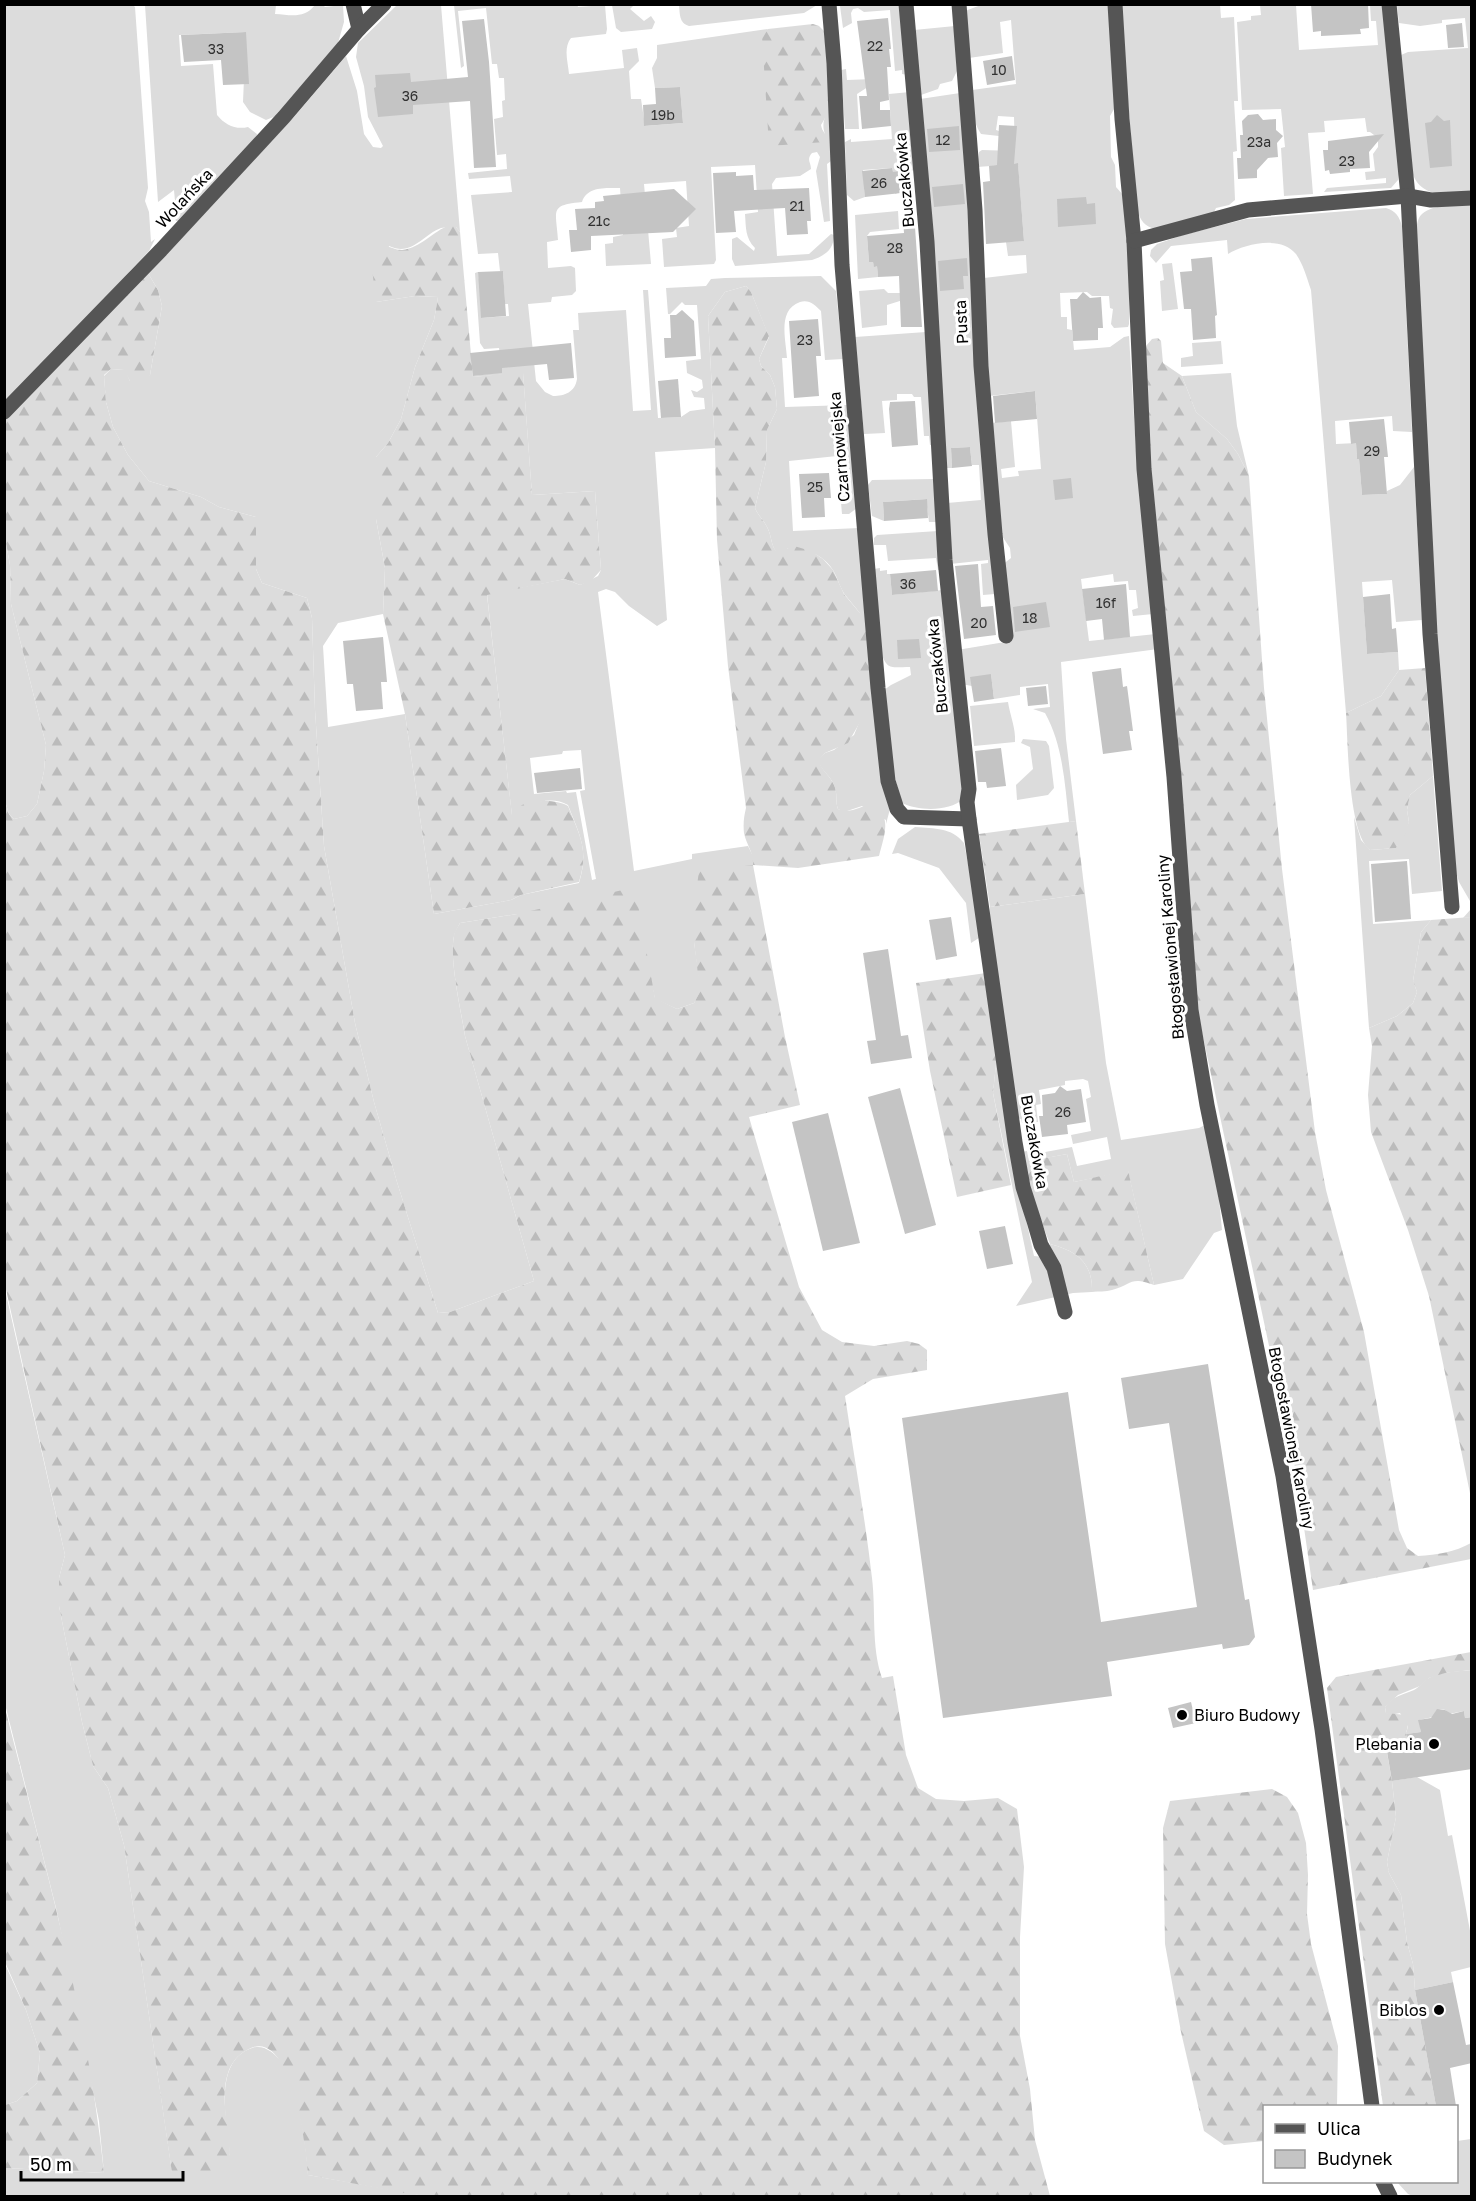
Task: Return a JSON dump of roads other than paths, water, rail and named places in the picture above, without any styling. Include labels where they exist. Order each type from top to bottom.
[{"type":"street","points":[[353,4],[359,29]]},
{"type":"street","name":"Wolańska","points":[[4,412],[167,243],[284,117],[359,29],[384,4]]},
{"type":"street","name":"Czarnowiejska","points":[[829,4],[834,63],[842,266],[888,781],[897,809],[904,817],[969,819]]},
{"type":"street","name":"Buczakówka","points":[[906,4],[926,232],[946,571],[969,789],[967,801],[969,819],[1023,1187],[1041,1245],[1054,1268],[1065,1312]]},
{"type":"street","name":"Pusta","points":[[959,4],[975,210],[981,366],[1006,636]]},
{"type":"street","name":"Błogosławionej Karoliny","points":[[1115,4],[1134,241],[1144,469],[1174,777],[1191,1010],[1207,1105],[1283,1476],[1322,1729],[1372,2105]]},
{"type":"street","points":[[1389,4],[1408,196],[1430,634],[1452,907]]},
{"type":"street","points":[[1134,241],[1248,210],[1408,196],[1431,200],[1472,198]]},
{"type":"place","name":"Biuro Budowy","points":[[1182,1715]]},
{"type":"place","name":"Plebania","points":[[1434,1744]]},
{"type":"place","name":"Biblos","points":[[1439,2010]]}]
